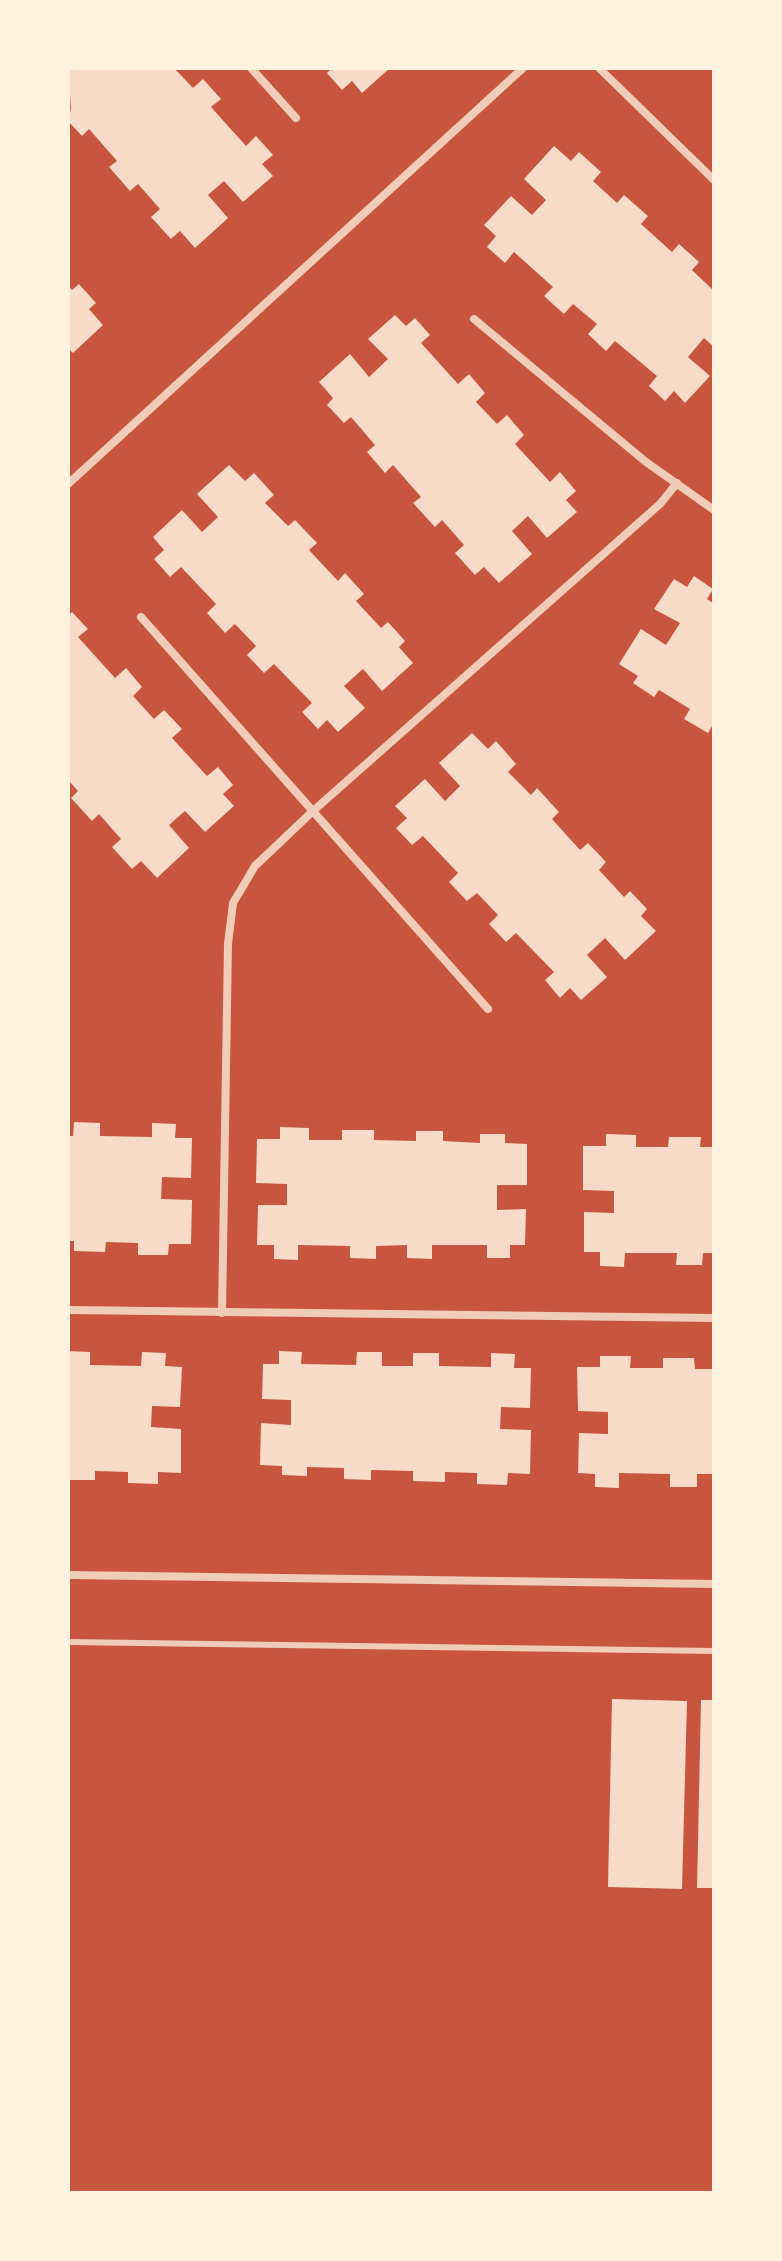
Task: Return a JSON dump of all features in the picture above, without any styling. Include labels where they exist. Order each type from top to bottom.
[{"type":"street","points":[[251,68],[296,118]]},
{"type":"street","points":[[68,484],[523,68]]},
{"type":"street","points":[[599,68],[714,180]]},
{"type":"street","points":[[474,319],[714,510]]},
{"type":"street","points":[[222,1313],[228,944],[233,903],[255,866],[313,811],[660,504],[677,483]]},
{"type":"street","points":[[141,617],[488,1009]]},
{"type":"street","points":[[68,1310],[714,1318]]},
{"type":"street","points":[[68,1575],[714,1584]]},
{"type":"lane","points":[[68,1642],[714,1651]]},
{"type":"building","points":[[68,68],[174,68],[193,88],[203,79],[221,99],[211,107],[246,146],[256,136],[273,155],[262,164],[273,176],[243,202],[224,181],[208,195],[228,218],[195,248],[180,231],[171,239],[151,217],[160,209],[138,184],[130,191],[109,167],[117,161],[89,129],[82,136],[68,121],[71,109]]},
{"type":"building","points":[[332,68],[390,68],[362,93],[352,81],[342,90],[327,73]]},
{"type":"building","points":[[554,146],[571,161],[579,152],[601,172],[593,181],[617,203],[624,195],[648,216],[641,224],[672,252],[679,244],[699,262],[692,270],[714,291],[714,347],[704,338],[688,357],[710,376],[685,403],[674,391],[665,401],[649,386],[657,376],[615,341],[606,351],[588,334],[597,324],[573,304],[564,314],[544,296],[553,287],[514,252],[505,263],[487,247],[496,236],[484,225],[511,196],[532,215],[546,200],[524,179]]},
{"type":"building","points":[[79,284],[96,303],[89,309],[103,325],[73,353],[68,348],[68,285],[72,290]]},
{"type":"building","points":[[395,315],[406,326],[415,318],[430,335],[421,343],[458,384],[469,374],[485,393],[476,402],[497,424],[507,415],[524,435],[515,444],[550,482],[560,472],[576,491],[566,500],[577,512],[547,538],[528,516],[512,531],[532,554],[499,583],[484,567],[475,575],[455,553],[464,545],[442,520],[435,527],[413,503],[421,497],[393,465],[385,473],[367,452],[375,445],[351,417],[344,423],[327,405],[333,398],[319,382],[350,354],[369,377],[388,359],[368,339]]},
{"type":"building","points":[[229,465],[245,481],[254,473],[274,495],[265,503],[288,526],[295,520],[317,543],[309,550],[338,581],[345,573],[364,594],[356,601],[381,628],[388,622],[405,641],[399,647],[413,663],[382,691],[363,669],[344,686],[365,708],[338,732],[327,720],[318,729],[302,712],[312,703],[274,664],[264,673],[247,655],[256,646],[235,624],[225,633],[207,613],[216,604],[181,567],[170,577],[154,559],[164,550],[153,537],[182,510],[202,532],[218,517],[197,494]]},
{"type":"building","points":[[694,576],[713,589],[707,599],[714,604],[714,723],[708,733],[684,719],[690,709],[659,690],[654,697],[633,683],[638,676],[619,664],[641,629],[666,645],[680,623],[654,609],[674,579],[687,587]]},
{"type":"building","points":[[72,612],[88,629],[78,637],[115,678],[126,668],[142,687],[133,696],[154,719],[164,710],[182,729],[172,738],[207,776],[218,767],[233,785],[223,794],[234,806],[205,832],[185,811],[169,825],[189,848],[157,878],[141,861],[132,869],[112,847],[121,839],[99,814],[92,821],[71,798],[78,791],[68,780],[68,616]]},
{"type":"building","points":[[472,733],[488,749],[496,741],[516,764],[508,772],[531,795],[537,788],[559,812],[552,819],[580,850],[588,843],[606,862],[599,870],[624,897],[630,891],[647,909],[641,916],[656,931],[625,960],[605,938],[587,955],[607,977],[581,1000],[570,988],[560,998],[545,980],[554,972],[516,933],[506,942],[489,924],[498,915],[477,893],[467,901],[449,882],[458,873],[423,836],[412,845],[396,828],[407,818],[395,806],[425,779],[445,801],[460,786],[439,763]]},
{"type":"building","points":[[74,1122],[100,1123],[100,1136],[152,1137],[152,1123],[176,1124],[175,1138],[192,1138],[191,1178],[162,1177],[161,1199],[192,1200],[191,1244],[169,1244],[168,1255],[138,1255],[138,1243],[106,1242],[105,1252],[74,1251],[74,1241],[68,1241],[68,1136],[73,1136]]},
{"type":"building","points":[[280,1127],[309,1128],[309,1140],[342,1140],[342,1130],[374,1130],[374,1140],[416,1141],[416,1131],[443,1131],[443,1141],[480,1143],[480,1134],[505,1134],[505,1143],[527,1144],[527,1185],[497,1185],[497,1210],[526,1209],[525,1245],[510,1245],[510,1258],[487,1258],[487,1245],[432,1245],[432,1259],[407,1258],[407,1245],[376,1246],[376,1259],[350,1258],[350,1246],[298,1245],[298,1260],[274,1259],[274,1245],[257,1245],[258,1205],[287,1205],[287,1184],[256,1183],[257,1139],[280,1139]]},
{"type":"building","points":[[606,1134],[636,1135],[636,1147],[668,1147],[669,1137],[701,1137],[700,1147],[714,1147],[714,1253],[703,1253],[702,1265],[676,1265],[677,1253],[625,1253],[624,1267],[600,1266],[600,1252],[584,1252],[584,1212],[614,1213],[614,1191],[583,1190],[583,1146],[606,1146]]},
{"type":"building","points":[[68,1351],[90,1352],[90,1365],[141,1366],[142,1352],[166,1353],[165,1366],[182,1367],[180,1407],[152,1406],[151,1427],[181,1429],[181,1473],[158,1472],[158,1484],[128,1483],[128,1472],[95,1471],[95,1480],[68,1480]]},
{"type":"building","points":[[279,1351],[302,1352],[301,1364],[356,1365],[357,1352],[382,1352],[382,1366],[413,1366],[413,1353],[439,1353],[439,1366],[491,1367],[491,1353],[515,1354],[514,1368],[531,1368],[530,1408],[501,1407],[500,1429],[531,1430],[530,1474],[508,1473],[507,1485],[477,1484],[477,1473],[445,1472],[445,1482],[413,1481],[413,1471],[371,1470],[371,1480],[344,1479],[344,1468],[307,1467],[307,1476],[282,1475],[282,1466],[260,1465],[261,1423],[291,1425],[291,1400],[262,1399],[263,1364],[279,1364]]},
{"type":"building","points":[[600,1356],[631,1356],[630,1368],[663,1368],[663,1358],[694,1358],[695,1369],[714,1369],[714,1474],[697,1474],[697,1487],[670,1487],[670,1474],[619,1473],[619,1488],[595,1487],[595,1474],[578,1473],[579,1433],[608,1434],[608,1412],[578,1411],[577,1367],[600,1367]]},
{"type":"building","points":[[612,1699],[687,1701],[682,1889],[608,1887]]},
{"type":"building","points":[[701,1700],[714,1700],[714,1888],[697,1888]]}]
